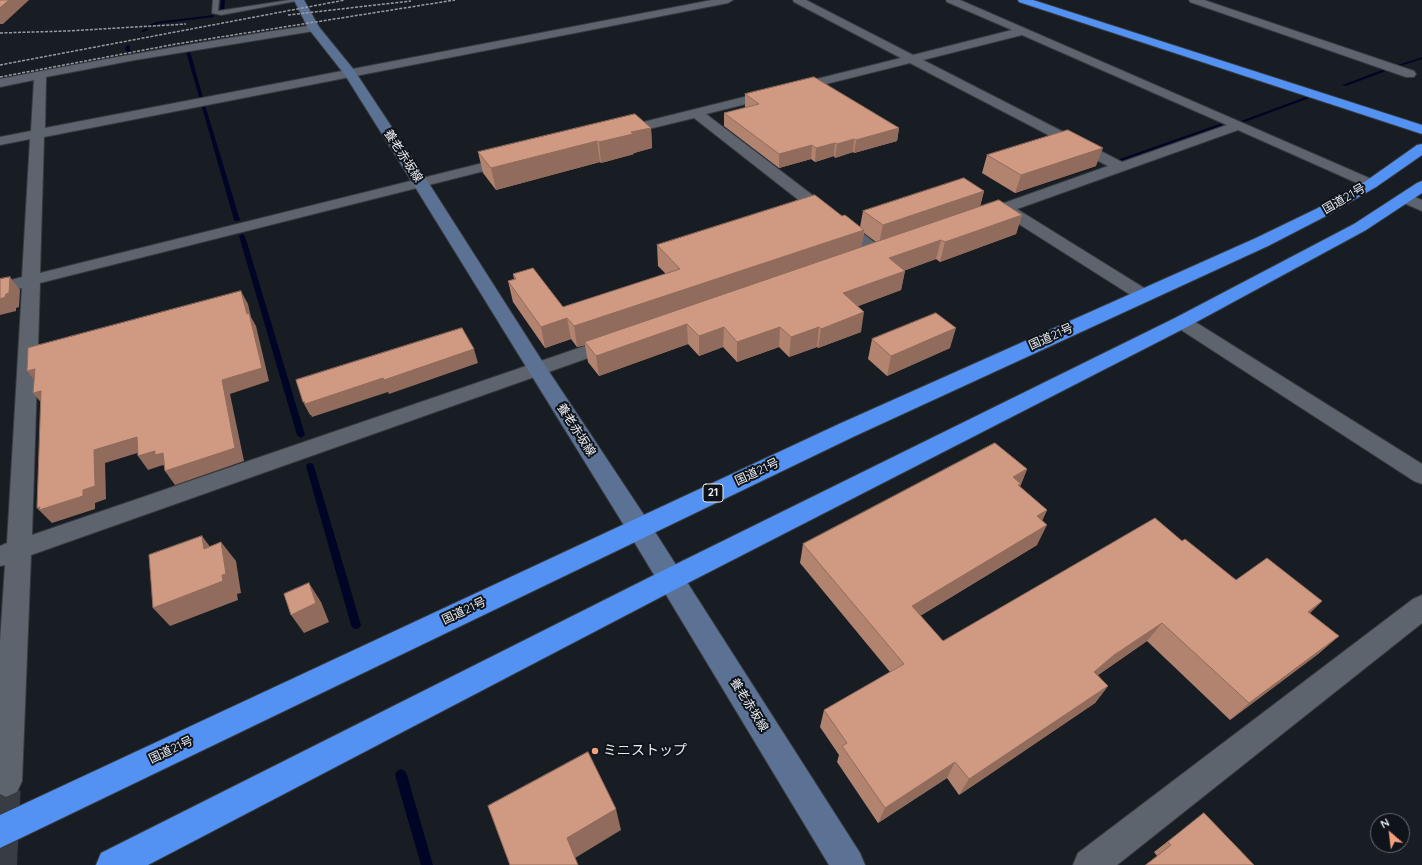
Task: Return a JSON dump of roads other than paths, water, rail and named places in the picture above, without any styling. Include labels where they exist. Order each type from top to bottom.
[{"type":"highway","points":[[1023,0],[1422,130]]},
{"type":"highway","points":[[1055,0],[1119,22],[1422,118]]},
{"type":"highway","name":"国道21号","points":[[0,832],[847,430],[1262,242],[1316,216],[1370,184],[1422,148]]},
{"type":"highway","points":[[113,865],[671,579],[1182,322],[1416,197]]},
{"type":"main road","name":"養老赤坂線","points":[[300,0],[314,28],[350,73],[420,182],[671,579],[848,865]]},
{"type":"street","points":[[0,141],[728,0]]},
{"type":"street","points":[[798,0],[1120,168]]},
{"type":"street","points":[[951,0],[1240,125],[1370,184]]},
{"type":"street","points":[[1194,0],[1410,74]]},
{"type":"street","points":[[0,84],[151,54],[314,28]]},
{"type":"street","points":[[604,136],[1023,31]]},
{"type":"street","points":[[6,781],[10,553],[30,281],[39,134],[40,76]]},
{"type":"street","points":[[696,113],[876,252]]},
{"type":"street","points":[[969,220],[1240,125]]},
{"type":"street","points":[[0,288],[520,157]]},
{"type":"street","points":[[1005,208],[1143,295]]},
{"type":"street","points":[[1182,322],[1422,475]]},
{"type":"street","points":[[10,553],[627,338]]},
{"type":"street","points":[[1090,865],[1422,607]]},
{"type":"lane","points":[[216,0],[214,13],[300,0]]},
{"type":"waterway","points":[[222,11],[223,0]]},
{"type":"waterway","points":[[151,25],[156,23],[213,16]]},
{"type":"waterway","points":[[143,31],[147,29]]},
{"type":"waterway","points":[[128,46],[128,51]]},
{"type":"waterway","points":[[179,52],[188,51],[202,100]]},
{"type":"waterway","points":[[1400,65],[1422,58]]},
{"type":"waterway","points":[[1344,85],[1384,71]]},
{"type":"waterway","points":[[1243,121],[1310,97]]},
{"type":"waterway","points":[[203,105],[237,220]]},
{"type":"waterway","points":[[1117,161],[1227,123]]},
{"type":"waterway","points":[[242,236],[301,435]]},
{"type":"waterway","points":[[310,466],[356,625]]},
{"type":"waterway","points":[[401,775],[427,865]]},
{"type":"tunnel","points":[[2,865],[6,781]]},
{"type":"railway","points":[[0,65],[345,0]]},
{"type":"railway","points":[[0,77],[176,44],[455,0]]},
{"type":"railway","points":[[288,15],[411,1]]},
{"type":"railway","points":[[0,33],[67,31],[186,24]]},
{"type":"place","name":"ミニストップ","points":[[595,751]]}]
